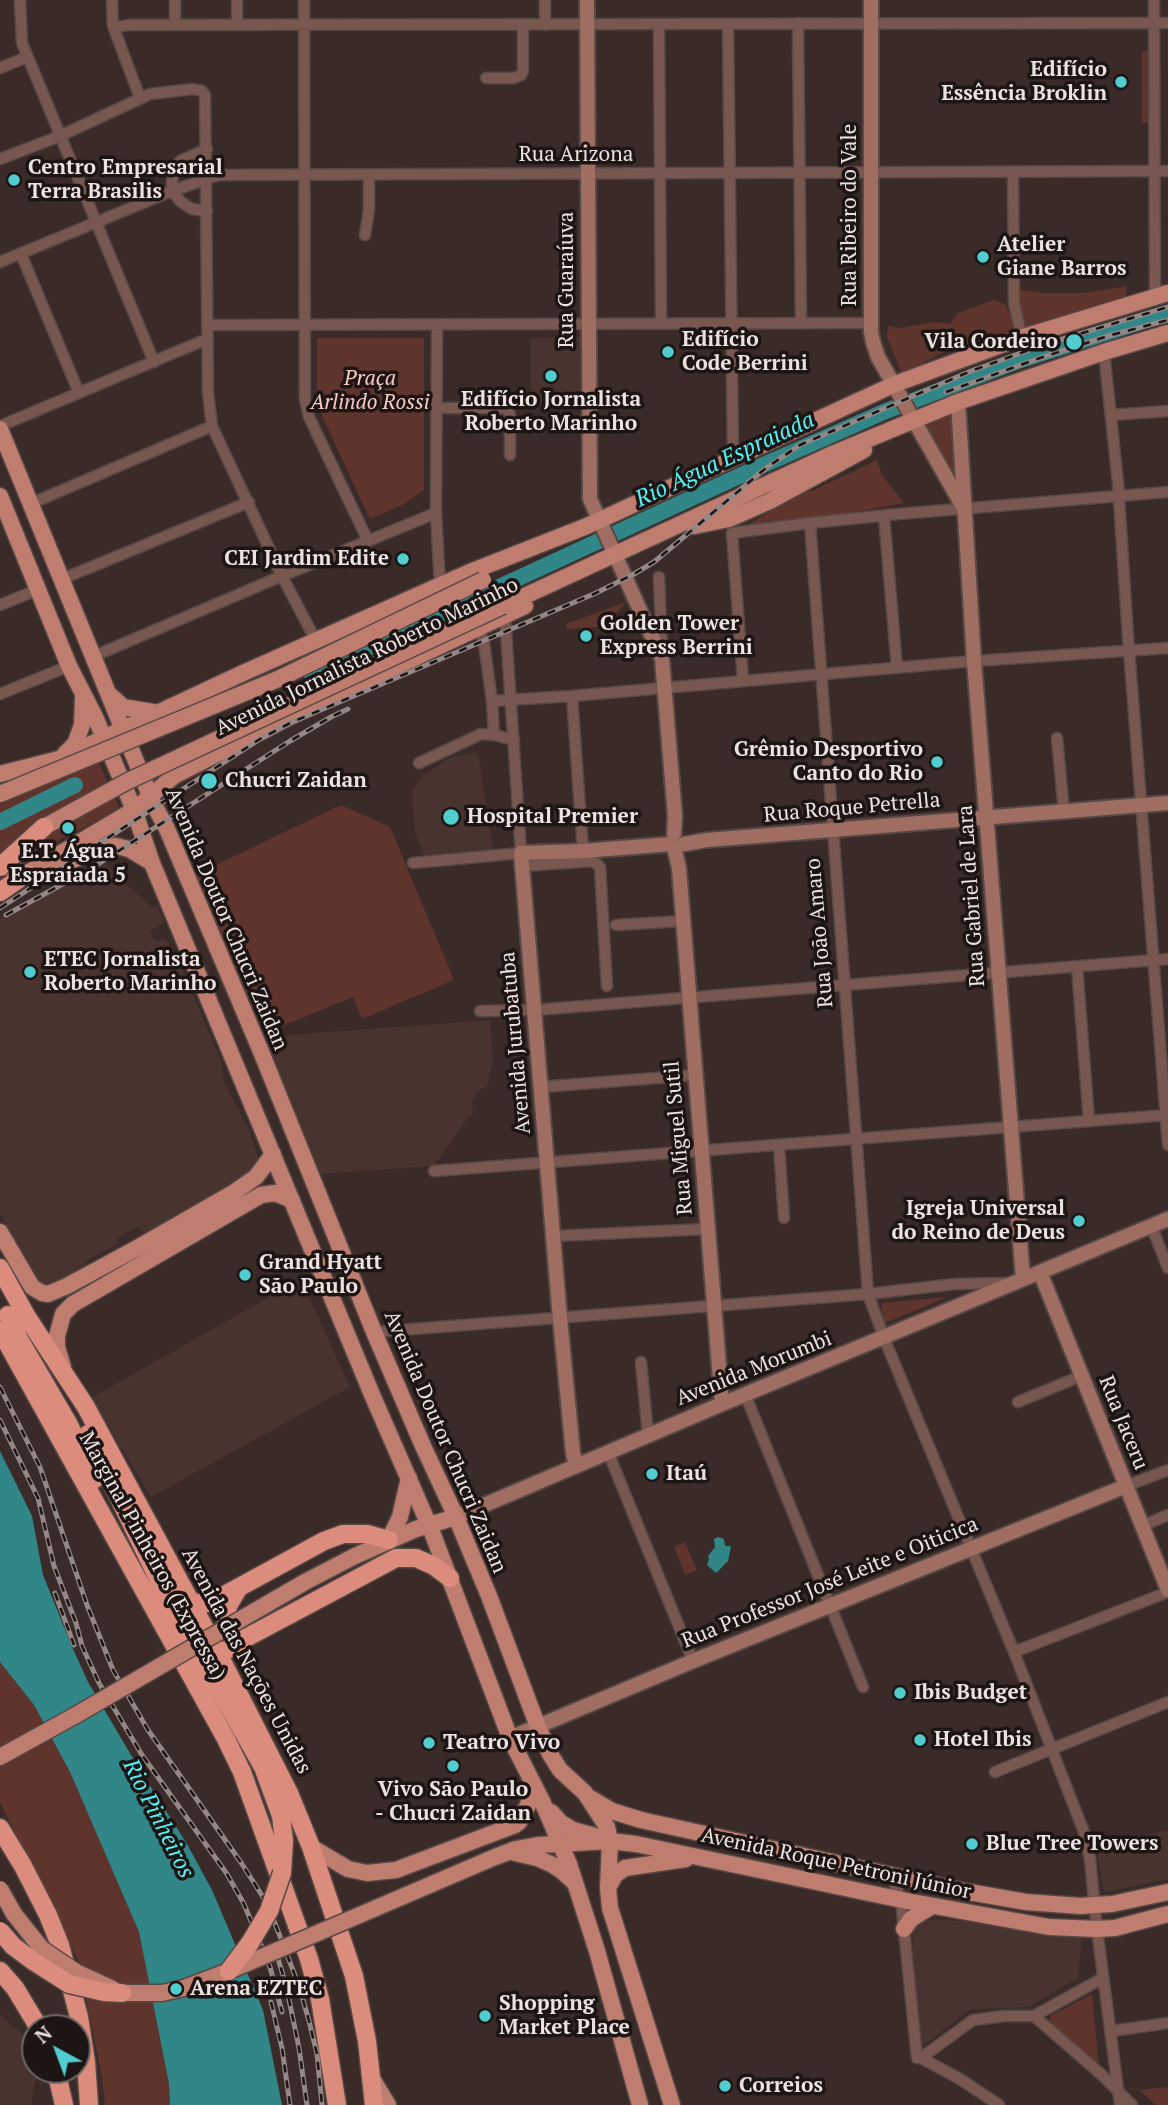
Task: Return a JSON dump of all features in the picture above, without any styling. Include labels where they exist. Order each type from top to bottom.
[{"type":"highway","points":[[0,855],[44,827]]},
{"type":"highway","points":[[0,866],[44,827]]},
{"type":"highway","points":[[0,891],[26,874]]},
{"type":"highway","name":"Avenida das Nações Unidas","points":[[0,1268],[27,1317],[64,1370],[93,1419],[277,1767],[311,1847],[354,1976],[367,2041],[374,2105]]},
{"type":"highway","points":[[3,1313],[41,1363],[109,1478]]},
{"type":"highway","name":"Marginal Pinheiros (Expressa)","points":[[3,1313],[87,1459],[103,1497],[115,1538],[226,1739],[256,1808],[320,1999],[337,2105]]},
{"type":"highway","points":[[27,1317],[95,1448],[167,1597],[263,1767],[281,1815],[284,1841],[282,1874],[274,1900],[250,1943],[229,1971]]},
{"type":"highway","points":[[189,1601],[202,1604],[212,1602],[324,1541],[343,1534],[367,1534],[389,1540]]},
{"type":"highway","points":[[219,1655],[242,1640],[396,1558],[416,1559],[434,1566],[450,1578]]},
{"type":"highway","points":[[238,1589],[228,1606],[226,1622],[242,1640]]},
{"type":"highway","points":[[0,1828],[23,1866],[60,1945],[79,2017],[89,2105]]},
{"type":"highway","points":[[0,1931],[13,1946],[69,1984],[97,1991],[122,1993]]},
{"type":"highway","points":[[0,1971],[15,1988],[31,2014]]},
{"type":"highway","points":[[60,2084],[64,2105]]},
{"type":"main road","name":"Avenida Jornalista Roberto Marinho","points":[[0,774],[59,759],[512,554],[601,524],[733,457],[897,389],[1022,338],[1161,294]]},
{"type":"main road","name":"Avenida Jornalista Roberto Marinho","points":[[26,874],[134,810],[174,776],[293,715],[479,629],[544,587],[614,550],[664,532],[911,415],[1168,333]]},
{"type":"main road","name":"Avenida Doutor Chucri Zaidan","points":[[0,427],[150,796],[262,1054],[374,1332],[456,1517],[538,1727],[560,1770],[585,1793],[607,1827],[610,1842],[610,1908],[671,2105]]},
{"type":"main road","name":"Avenida Doutor Chucri Zaidan","points":[[0,496],[3,514],[69,666],[96,719],[134,810],[152,863],[373,1397],[429,1524],[510,1738],[560,1843],[597,1951],[639,2104]]},
{"type":"main road","points":[[0,794],[278,679],[483,580],[571,533]]},
{"type":"main road","points":[[44,827],[140,775],[504,611]]},
{"type":"main road","points":[[107,691],[123,707],[159,713]]},
{"type":"main road","points":[[59,759],[75,744],[82,725],[82,692]]},
{"type":"main road","points":[[141,831],[164,823],[162,795],[174,776]]},
{"type":"main road","points":[[0,866],[26,874],[55,868],[101,848],[116,846],[129,849],[152,863]]},
{"type":"main road","points":[[0,1232],[32,1287],[48,1294],[153,1240],[233,1193],[256,1177],[273,1154]]},
{"type":"main road","points":[[256,1177],[265,1185],[265,1194]]},
{"type":"main road","points":[[64,1370],[57,1347],[57,1336],[63,1314],[73,1304],[265,1194],[275,1193],[292,1200]]},
{"type":"main road","points":[[48,1294],[52,1308],[63,1314]]},
{"type":"main road","points":[[389,1540],[400,1517],[409,1478]]},
{"type":"main road","name":"Avenida Morumbi","points":[[0,1758],[355,1556],[429,1524],[456,1517]]},
{"type":"main road","points":[[311,1847],[348,1869],[367,1873],[396,1870],[515,1825],[528,1805],[533,1783]]},
{"type":"main road","name":"Avenida Roque Petroni Júnior","points":[[585,1793],[603,1806],[641,1821],[963,1891],[1026,1902],[1081,1906],[1112,1904],[1168,1892]]},
{"type":"main road","points":[[542,1801],[561,1824],[610,1842]]},
{"type":"main road","points":[[507,1852],[525,1840],[528,1832],[523,1826],[515,1825]]},
{"type":"main road","name":"Avenida Roque Petroni Júnior","points":[[122,1993],[162,1993],[184,1988],[507,1852],[560,1843],[636,1844],[901,1900],[1049,1927],[1115,1928],[1168,1914]]},
{"type":"main road","points":[[507,1852],[544,1861],[562,1871],[576,1884]]},
{"type":"main road","points":[[608,1888],[615,1875],[625,1868],[699,1857]]},
{"type":"main road","points":[[0,1889],[21,1923],[42,1948],[76,1972],[122,1993]]},
{"type":"main road","points":[[904,1929],[911,1919],[932,1906]]},
{"type":"main road","points":[[371,2077],[388,2105]]},
{"type":"street","points":[[20,0],[20,35],[27,57],[155,362]]},
{"type":"street","points":[[112,0],[114,28],[140,98]]},
{"type":"street","points":[[176,0],[176,25]]},
{"type":"street","points":[[237,0],[237,25]]},
{"type":"street","points":[[304,0],[306,407],[368,541]]},
{"type":"street","points":[[545,0],[545,25]]},
{"type":"street","name":"Rua Guaraíuva","points":[[587,0],[589,485],[590,499],[614,550]]},
{"type":"street","name":"Rua Ribeiro do Vale","points":[[871,0],[871,323],[878,356],[911,415]]},
{"type":"street","points":[[1154,0],[1154,171],[1161,294]]},
{"type":"street","points":[[799,23],[800,323]]},
{"type":"street","points":[[114,28],[128,25],[304,24],[1168,23]]},
{"type":"street","points":[[728,24],[733,457]]},
{"type":"street","points":[[486,78],[514,78],[521,75],[523,25]]},
{"type":"street","points":[[659,25],[661,323]]},
{"type":"street","points":[[0,68],[27,57]]},
{"type":"street","points":[[0,159],[60,136],[150,94],[192,89],[202,91],[207,101],[207,339],[212,426],[282,576],[316,641]]},
{"type":"street","points":[[207,149],[188,156],[176,165],[172,181],[175,197],[186,207],[207,211]]},
{"type":"street","name":"Rua Arizona","points":[[0,262],[172,191],[218,175],[1168,171]]},
{"type":"street","points":[[1013,173],[1014,303],[1022,338]]},
{"type":"street","points":[[365,234],[369,210],[369,175]]},
{"type":"street","points":[[21,254],[79,393]]},
{"type":"street","points":[[207,326],[871,323]]},
{"type":"street","points":[[437,325],[436,513],[440,586]]},
{"type":"street","points":[[0,427],[207,339]]},
{"type":"street","points":[[1104,352],[1119,496],[1168,1145]]},
{"type":"street","name":"Rua Gabriel de Lara","points":[[958,402],[974,661],[1012,1128],[1018,1281]]},
{"type":"street","points":[[437,408],[508,409],[510,456]]},
{"type":"street","points":[[1111,415],[1168,411]]},
{"type":"street","name":"Rua Gabriel de Lara","points":[[911,415],[964,509]]},
{"type":"street","points":[[30,503],[212,426]]},
{"type":"street","points":[[743,680],[732,533],[884,516],[1168,492]]},
{"type":"street","points":[[62,579],[248,502]]},
{"type":"street","points":[[94,656],[436,513]]},
{"type":"street","points":[[884,516],[897,668]]},
{"type":"street","name":"Rua João Amaro","points":[[810,523],[868,1294],[1014,1652],[1084,1832],[1090,1859],[1120,2105]]},
{"type":"street","name":"Rua Miguel Sutil","points":[[614,550],[662,659]]},
{"type":"street","name":"Rua Miguel Sutil","points":[[659,577],[662,659],[722,1404]]},
{"type":"street","points":[[0,605],[37,590]]},
{"type":"street","name":"Avenida Jurubatuba","points":[[504,611],[547,1164],[576,1466]]},
{"type":"street","points":[[479,629],[484,643],[494,735]]},
{"type":"street","points":[[492,701],[974,661],[1168,648]]},
{"type":"street","points":[[0,694],[69,666]]},
{"type":"street","points":[[572,696],[583,851]]},
{"type":"street","points":[[419,763],[481,734],[514,740]]},
{"type":"street","points":[[1057,738],[1064,812]]},
{"type":"street","name":"Rua Roque Petrella","points":[[413,863],[522,859],[678,840],[832,831],[1168,803]]},
{"type":"street","points":[[522,859],[593,861],[600,867],[607,986]]},
{"type":"street","points":[[616,925],[683,920]]},
{"type":"street","points":[[480,1011],[535,1010],[1168,959]]},
{"type":"street","points":[[1077,966],[1089,1121]]},
{"type":"street","points":[[541,1087],[695,1074]]},
{"type":"street","points":[[434,1171],[1167,1115]]},
{"type":"street","points":[[779,1146],[784,1218]]},
{"type":"street","name":"Avenida Morumbi","points":[[456,1517],[1168,1219]]},
{"type":"street","points":[[1151,1225],[1168,1268]]},
{"type":"street","points":[[554,1236],[707,1229]]},
{"type":"street","name":"Rua Jaceru","points":[[1040,1272],[1168,1591]]},
{"type":"street","points":[[374,1332],[868,1294],[963,1283],[1018,1281]]},
{"type":"street","points":[[641,1362],[648,1435]]},
{"type":"street","points":[[1018,1402],[1082,1376]]},
{"type":"street","points":[[745,1394],[863,1687]]},
{"type":"street","points":[[608,1452],[692,1661]]},
{"type":"street","name":"Rua Professor José Leite e Oiticica","points":[[510,1738],[692,1661],[1168,1470]]},
{"type":"street","points":[[1142,1525],[1168,1515]]},
{"type":"street","points":[[1014,1652],[1168,1591]]},
{"type":"street","points":[[995,1772],[1168,1702]]},
{"type":"street","points":[[891,1874],[901,1900],[919,2058]]},
{"type":"street","points":[[919,2058],[973,2020],[1004,2015],[1034,2016],[1103,1978]]},
{"type":"street","points":[[1034,2016],[1132,2105]]},
{"type":"street","points":[[1112,2031],[1168,2023]]},
{"type":"street","points":[[919,2058],[984,2100],[999,2105]]},
{"type":"shaded area","points":[[580,337],[581,402],[531,403],[530,338]]},
{"type":"shaded area","name":"Hospital Premier","points":[[475,752],[479,758],[493,850],[424,856],[415,832],[412,792],[420,778],[449,758]]},
{"type":"shaded area","points":[[100,859],[152,908],[156,905],[165,922],[149,932],[156,942],[164,939],[168,942],[183,970],[221,1061],[224,1082],[249,1130],[258,1157],[255,1168],[247,1176],[145,1235],[137,1227],[117,1239],[119,1243],[84,1262],[87,1267],[52,1286],[47,1286],[37,1278],[0,1213],[0,919]]},
{"type":"shaded area","points":[[490,1020],[493,1059],[487,1087],[478,1090],[472,1101],[473,1116],[468,1117],[434,1166],[321,1174],[263,1037]]},
{"type":"shaded area","points":[[301,1279],[350,1387],[151,1497],[91,1398]]},
{"type":"shaded area","points":[[1168,1830],[1168,1879],[1106,1892],[1103,1889],[1096,1845]]},
{"type":"shaded area","points":[[912,1920],[994,1921],[1082,1936],[1078,1978],[1029,2007],[970,2010],[921,2047],[914,1982]]},
{"type":"shaded area","points":[[0,2015],[21,2033],[21,2084],[35,2084],[32,2105],[0,2105]]},
{"type":"green space","points":[[1142,51],[1148,51],[1148,123],[1142,123]]},
{"type":"green space","points":[[1126,286],[1127,303],[1023,330],[1016,293],[1021,290],[1085,293]]},
{"type":"green space","points":[[994,300],[1005,304],[1020,338],[981,342],[946,351],[902,374],[887,337],[888,326],[899,328],[935,322],[950,324],[958,313]]},
{"type":"green space","name":"Praça Arlindo Rossi","points":[[317,338],[424,338],[424,490],[404,504],[370,519],[317,405]]},
{"type":"green space","points":[[957,403],[963,506],[915,420]]},
{"type":"green space","points":[[877,460],[882,475],[904,503],[846,514],[750,524],[795,494],[814,490]]},
{"type":"green space","points":[[626,602],[614,616],[610,626],[567,629],[566,624]]},
{"type":"green space","points":[[89,742],[119,807],[61,839],[0,879],[0,775]]},
{"type":"green space","points":[[341,805],[390,827],[454,980],[362,1019],[353,997],[277,1028],[266,1003],[252,1010],[195,875]]},
{"type":"green space","points":[[948,1297],[883,1324],[881,1303]]},
{"type":"green space","points":[[685,1542],[697,1570],[685,1575],[674,1547]]},
{"type":"green space","points":[[0,1662],[34,1705],[70,1772],[139,1932],[169,2084],[170,2105],[105,2105],[91,2014],[79,1962],[0,1802]]},
{"type":"green space","points":[[1092,1994],[1099,2065],[1049,2024],[1050,2016]]},
{"type":"green space","points":[[1168,2087],[1168,2105],[1156,2105],[1139,2090]]},
{"type":"water","name":"Rio Pinheiros","points":[[0,1451],[32,1516],[43,1575],[88,1682],[212,1890],[263,2010],[282,2105],[170,2105],[169,2084],[139,1932],[70,1772],[34,1705],[0,1662]]},
{"type":"water","points":[[714,1539],[724,1539],[725,1546],[731,1546],[728,1561],[716,1573],[707,1565],[708,1556],[715,1547]]},
{"type":"waterway","name":"Rio Água Espraiada","points":[[311,674],[886,411],[1015,362],[1168,313]]},
{"type":"waterway","name":"Rio Água Espraiada","points":[[0,822],[75,785]]},
{"type":"railway","points":[[0,908],[260,739],[290,723],[596,593],[634,574],[654,562],[766,468],[800,445],[971,371],[1043,345],[1168,307]]},
{"type":"railway","points":[[946,392],[1037,359],[1168,320]]},
{"type":"railway","points":[[6,915],[92,868],[290,741],[348,709]]},
{"type":"railway","points":[[0,1387],[40,1467],[87,1605],[113,1670],[148,1730],[268,1905],[299,1986],[309,2021],[317,2054],[322,2105]]},
{"type":"railway","points":[[0,1420],[38,1498],[54,1566],[82,1646],[99,1683],[142,1755],[227,1874],[244,1904],[270,1967],[282,2012]]},
{"type":"railway","points":[[55,1593],[74,1645]]},
{"type":"railway","points":[[276,1952],[299,2048],[307,2105]]},
{"type":"railway","points":[[271,2002],[282,2048],[290,2105]]},
{"type":"place","name":"Edifício Essência Broklin","points":[[1121,82]]},
{"type":"place","name":"Centro Empresarial Terra Brasilis","points":[[14,180]]},
{"type":"place","name":"Atelier Giane Barros","points":[[983,257]]},
{"type":"place","name":"Vila Cordeiro","points":[[1074,342]]},
{"type":"place","name":"Edifício Code Berrini","points":[[668,352]]},
{"type":"place","name":"Edifício Jornalista Roberto Marinho","points":[[551,376]]},
{"type":"place","name":"CEI Jardim Edite","points":[[403,559]]},
{"type":"place","name":"Golden Tower Express Berrini","points":[[586,636]]},
{"type":"place","name":"Grêmio Desportivo Canto do Rio","points":[[937,762]]},
{"type":"place","name":"Chucri Zaidan","points":[[209,781]]},
{"type":"place","name":"Hospital Premier","points":[[451,817]]},
{"type":"place","name":"E.T. Água Espraiada 5","points":[[68,828]]},
{"type":"place","name":"ETEC Jornalista Roberto Marinho","points":[[30,972]]},
{"type":"place","name":"Igreja Universal do Reino de Deus","points":[[1079,1221]]},
{"type":"place","name":"Grand Hyatt São Paulo","points":[[245,1275]]},
{"type":"place","name":"Itaú","points":[[652,1474]]},
{"type":"place","name":"Ibis Budget","points":[[900,1693]]},
{"type":"place","name":"Hotel Ibis","points":[[920,1740]]},
{"type":"place","name":"Teatro Vivo","points":[[429,1743]]},
{"type":"place","name":"Vivo São Paulo - Chucri Zaidan","points":[[453,1766]]},
{"type":"place","name":"Blue Tree Towers","points":[[972,1844]]},
{"type":"place","name":"Arena EZTEC","points":[[176,1989]]},
{"type":"place","name":"Shopping Market Place","points":[[485,2016]]},
{"type":"place","name":"Correios","points":[[725,2086]]}]
